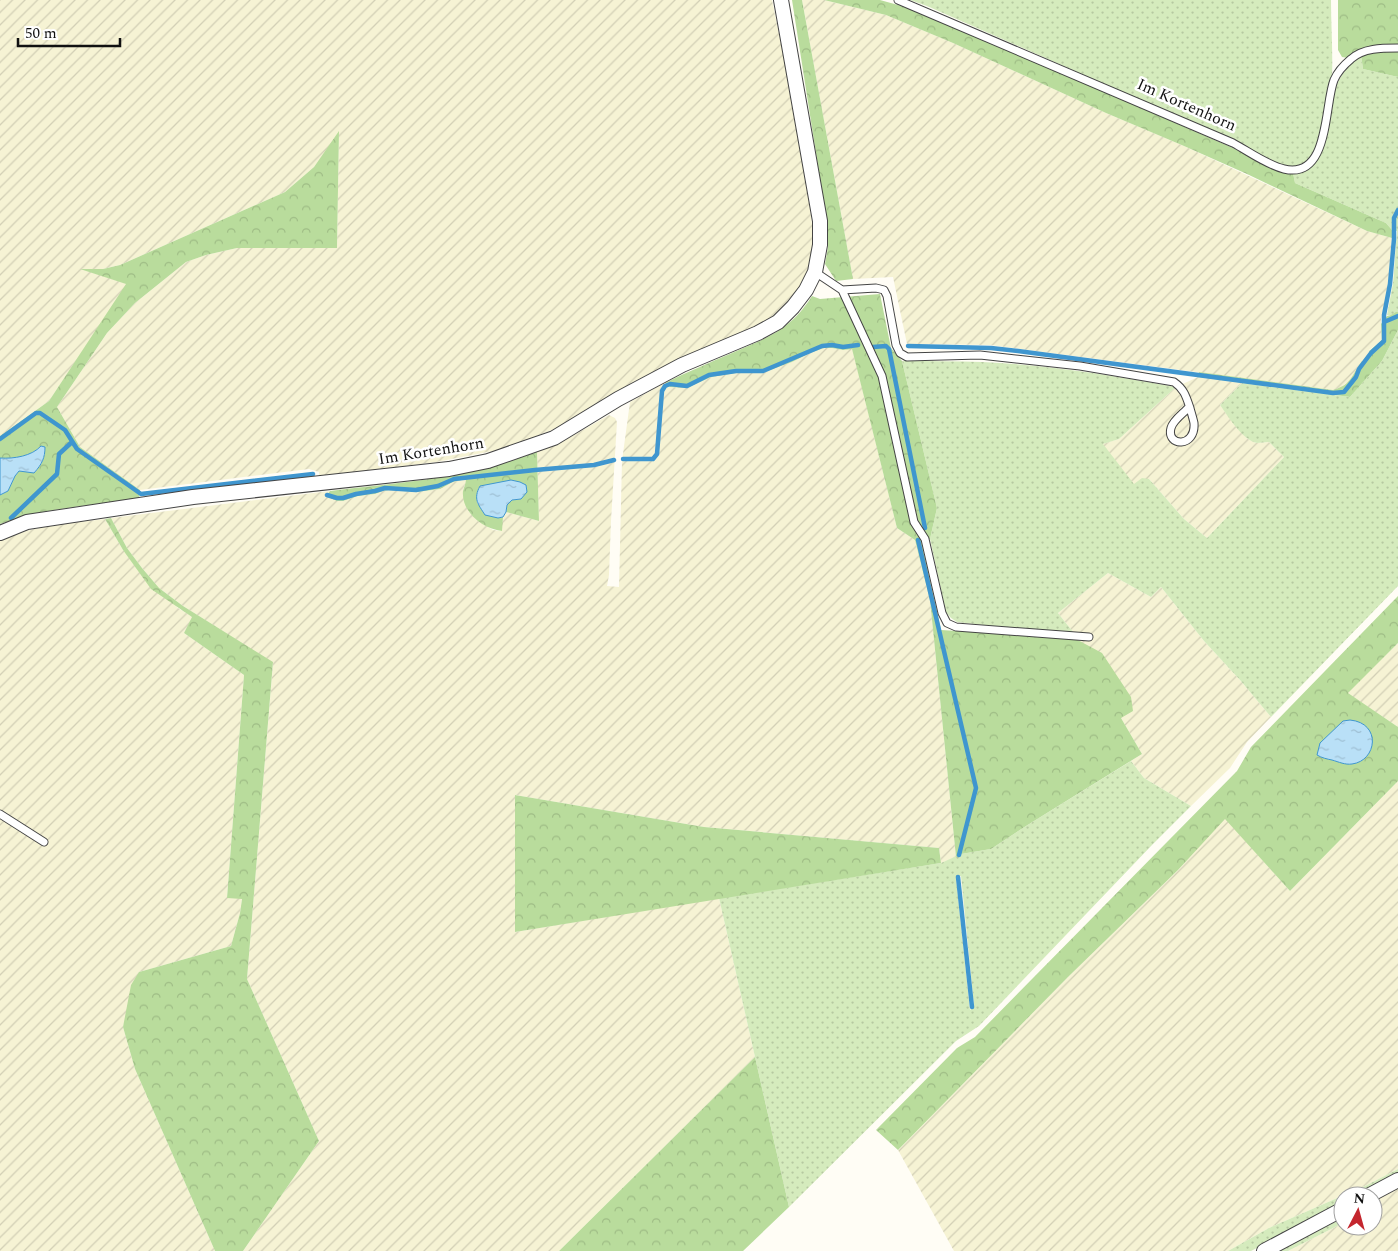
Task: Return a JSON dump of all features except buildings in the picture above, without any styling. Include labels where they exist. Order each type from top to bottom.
[{"type":"street","name":"Im Kortenhorn","points":[[0,533],[27,522],[193,497],[449,468],[488,461],[554,438],[618,399],[682,365],[758,333],[778,322],[806,290],[815,272],[820,245],[820,221],[781,0]]},
{"type":"street","points":[[1383,1188],[1398,1180]]},
{"type":"street","points":[[1264,1251],[1333,1214]]},
{"type":"lane","name":"Im Kortenhorn","points":[[898,0],[1233,143],[1272,164],[1285,169],[1295,170],[1311,162],[1319,150],[1324,136],[1334,79],[1351,59],[1360,53],[1377,48],[1398,48]]},
{"type":"lane","points":[[815,272],[842,290],[882,376],[914,522],[925,539],[942,613],[947,623],[956,627],[1089,637]]},
{"type":"lane","points":[[842,290],[876,288],[884,290],[887,296],[896,345],[900,353],[907,357],[980,355],[1080,366],[1174,382],[1182,388],[1189,407],[1194,422],[1194,432],[1189,439],[1184,442],[1178,442],[1171,434],[1171,428],[1173,423],[1189,407]]},
{"type":"lane","points":[[0,814],[44,842]]},
{"type":"shaded area","points":[[0,0],[772,0],[794,107],[813,232],[813,246],[807,272],[791,299],[768,320],[679,359],[637,380],[554,429],[498,450],[436,462],[319,477],[319,472],[309,469],[140,490],[80,447],[57,407],[107,333],[135,303],[186,262],[237,248],[337,248],[339,133],[314,167],[285,192],[120,265],[103,269],[82,269],[127,284],[49,401],[0,436]]},
{"type":"shaded area","points":[[802,0],[824,0],[886,15],[1184,146],[1367,231],[1392,238],[1389,283],[1381,319],[1382,340],[1369,350],[1371,353],[1364,363],[1357,368],[1354,376],[1340,388],[1333,390],[990,345],[907,344],[893,277],[853,279]]},
{"type":"shaded area","points":[[824,348],[843,350],[852,348],[897,528],[915,540],[930,600],[956,857],[941,863],[939,848],[704,827],[515,795],[515,932],[719,898],[755,1057],[559,1251],[243,1251],[319,1141],[247,979],[273,663],[183,606],[159,588],[127,548],[111,518],[330,491],[326,496],[343,501],[389,490],[417,492],[440,489],[453,482],[467,479],[463,490],[464,500],[469,512],[478,521],[493,530],[501,531],[503,517],[506,512],[539,521],[537,452],[562,442],[609,415],[615,418],[617,422],[607,586],[619,587],[622,461],[630,402],[665,383],[670,387],[687,388],[711,377],[736,373],[752,373],[792,362]]},
{"type":"shaded area","points":[[1198,377],[1242,383],[1220,405],[1248,439],[1256,443],[1269,442],[1284,457],[1207,538],[1184,519],[1149,479],[1134,485],[1102,444],[1119,439],[1176,387]]},
{"type":"shaded area","points":[[105,519],[123,550],[178,608],[193,617],[184,633],[244,675],[227,897],[242,898],[231,946],[139,972],[123,1027],[135,1069],[215,1251],[0,1251],[0,540],[26,531],[53,525]]},
{"type":"shaded area","points":[[1108,573],[1151,597],[1161,587],[1204,641],[1271,717],[1247,742],[1230,768],[1191,806],[1144,778],[1131,761],[1142,754],[1074,638],[1073,632],[1058,613]]},
{"type":"shaded area","points":[[1398,643],[1398,727],[1347,693]]},
{"type":"shaded area","points":[[1398,781],[1398,1169],[1365,1186],[1333,1186],[1333,1200],[1269,1228],[1228,1251],[954,1251],[898,1150],[1068,977],[1178,870],[1225,818],[1290,891]]},
{"type":"shaded area","points":[[1398,1188],[1398,1251],[1288,1251],[1333,1228],[1333,1236],[1383,1236],[1383,1196]]},
{"type":"green space","points":[[792,0],[802,0],[853,279],[836,281],[825,264],[828,230]]},
{"type":"green space","points":[[824,0],[880,0],[916,10],[1233,148],[1269,167],[1293,173],[1295,183],[1386,223],[1392,230],[1392,238],[1367,231],[1247,174],[1106,113],[953,43],[886,15]]},
{"type":"green space","points":[[910,0],[1331,0],[1332,77],[1323,125],[1317,145],[1313,154],[1300,166],[1290,167],[1278,164],[1241,144]]},
{"type":"green space","points":[[1338,0],[1398,0],[1398,45],[1348,58],[1342,57],[1338,50]]},
{"type":"green space","points":[[1378,50],[1398,51],[1398,77],[1363,69],[1361,55]]},
{"type":"green space","points":[[1361,55],[1363,69],[1398,77],[1398,312],[1389,316],[1387,315],[1393,283],[1397,231],[1392,230],[1386,223],[1295,183],[1293,173],[1306,168],[1322,151],[1326,140],[1331,104],[1336,86],[1344,71]]},
{"type":"green space","points":[[339,131],[337,248],[237,248],[186,262],[135,303],[107,333],[57,407],[80,447],[140,490],[139,499],[86,505],[34,514],[0,524],[0,495],[8,491],[19,471],[35,472],[43,461],[45,447],[41,446],[33,452],[22,456],[0,458],[0,436],[49,401],[126,284],[80,269],[103,269],[120,265],[285,192],[314,167]]},
{"type":"green space","points":[[880,294],[891,348],[902,361],[937,508],[930,539],[921,540],[941,630],[1074,638],[1102,653],[1131,697],[1133,711],[1121,718],[1142,754],[991,849],[961,854],[956,857],[930,600],[915,540],[897,528],[852,349],[824,348],[764,372],[736,373],[711,377],[687,388],[670,387],[665,383],[777,332],[796,316],[812,296],[820,299]]},
{"type":"green space","points":[[1398,312],[1398,330],[1382,361],[1350,397],[1198,377],[1199,372],[1333,390],[1348,382],[1362,361],[1364,363],[1371,353],[1369,351],[1382,340],[1381,324],[1387,316]]},
{"type":"green space","points":[[1398,330],[1398,586],[1271,717],[1204,641],[1161,587],[1151,597],[1108,573],[1058,613],[1073,632],[1043,632],[957,622],[946,612],[930,539],[937,508],[902,361],[952,361],[1031,365],[1176,387],[1119,439],[1103,444],[1134,484],[1142,478],[1149,479],[1184,519],[1207,538],[1284,457],[1269,442],[1257,443],[1246,437],[1220,405],[1242,383],[1350,397],[1382,361]]},
{"type":"green space","points":[[537,452],[539,521],[506,512],[507,505],[512,500],[521,499],[480,486],[477,493],[477,503],[498,518],[503,517],[502,531],[495,530],[481,523],[469,512],[463,499],[466,479],[453,482],[440,489],[417,492],[389,490],[343,501],[337,501],[326,496],[330,491],[421,480],[475,471]]},
{"type":"green space","points":[[111,518],[127,548],[159,588],[183,606],[273,662],[247,979],[319,1141],[243,1251],[215,1251],[135,1069],[123,1027],[131,985],[139,972],[231,946],[242,899],[227,898],[244,675],[184,633],[192,617],[151,589],[123,550],[105,519]]},
{"type":"green space","points":[[1398,596],[1398,643],[1348,693],[1398,727],[1398,781],[1290,891],[1225,819],[1178,870],[1068,977],[898,1150],[876,1130],[957,1048],[975,1037],[1237,771],[1251,747]]},
{"type":"green space","points":[[1131,761],[1144,778],[1191,806],[979,1026],[956,1041],[789,1207],[719,898],[941,863],[961,854],[991,849]],"holes":[[[961,876],[974,1006],[970,1010],[956,877]]]},
{"type":"green space","points":[[515,795],[704,827],[939,848],[941,863],[515,932]]},
{"type":"green space","points":[[755,1057],[789,1207],[743,1251],[559,1251]]},
{"type":"green space","points":[[1398,1169],[1398,1175],[1377,1186],[1365,1186]]},
{"type":"green space","points":[[1333,1200],[1333,1209],[1251,1251],[1228,1251],[1269,1228]]},
{"type":"green space","points":[[1333,1223],[1333,1228],[1288,1251],[1278,1251]]},
{"type":"water","points":[[41,446],[45,447],[44,454],[37,470],[34,473],[19,471],[8,491],[0,495],[0,458],[22,456],[33,452]]},
{"type":"water","points":[[511,480],[526,485],[527,492],[521,499],[512,500],[507,505],[503,517],[498,518],[485,515],[478,504],[477,494],[480,486]]},
{"type":"water","points":[[1350,720],[1360,723],[1371,734],[1371,750],[1367,756],[1360,761],[1349,764],[1317,755],[1320,743],[1343,721]]},
{"type":"waterway","points":[[1384,322],[1390,284],[1394,218],[1398,210]]},
{"type":"waterway","points":[[908,346],[991,348],[1333,393],[1344,392],[1371,353],[1384,341],[1384,322],[1398,316]]},
{"type":"waterway","points":[[623,459],[653,459],[657,454],[662,391],[665,386],[670,384],[687,386],[709,375],[736,371],[763,371],[822,346],[843,347],[858,345]]},
{"type":"waterway","points":[[873,347],[886,346],[889,349],[925,528]]},
{"type":"waterway","points":[[0,439],[36,413],[40,413],[65,430],[77,449],[141,494],[313,474]]},
{"type":"waterway","points":[[11,518],[57,474],[59,454],[72,442]]},
{"type":"waterway","points":[[327,495],[343,498],[385,488],[416,490],[438,486],[454,479],[594,465],[614,460]]},
{"type":"waterway","points":[[918,540],[976,788],[959,855]]},
{"type":"waterway","points":[[958,877],[972,1007]]}]
